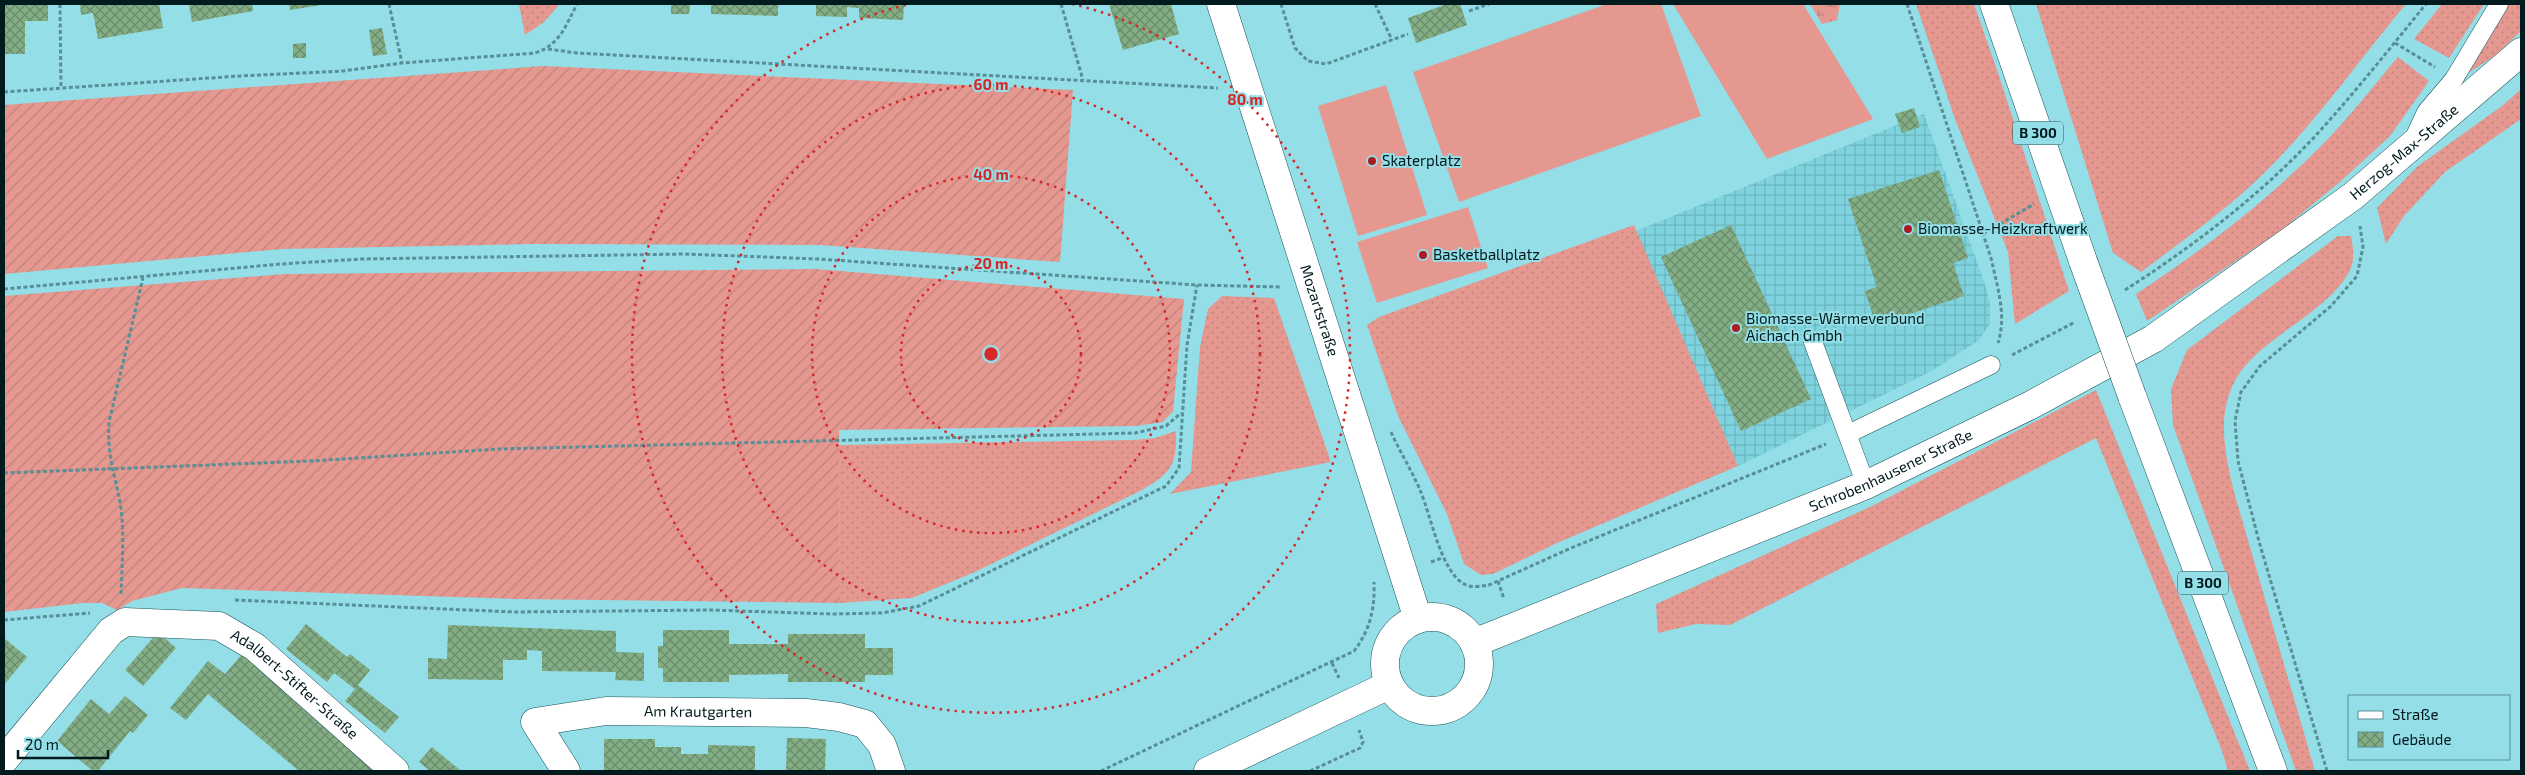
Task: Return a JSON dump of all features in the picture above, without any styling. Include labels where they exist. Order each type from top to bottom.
[{"type":"main road","name":"Mozartstraße","points":[[1221,4],[1418,619]]},
{"type":"main road","name":"B 300","points":[[1994,4],[2083,262],[2273,771]]},
{"type":"main road","name":"Herzog-Max-Straße","points":[[2282,248],[2353,196],[2408,151],[2521,52]]},
{"type":"main road","name":"Schrobenhausener Straße","points":[[1474,643],[1866,485],[2031,404],[2153,339],[2282,248]]},
{"type":"main road","points":[[1436,617],[1451,621],[1465,630],[1474,643],[1478,654],[1478,677],[1468,694],[1454,706],[1445,710],[1429,711],[1413,708],[1398,697],[1389,685],[1385,661],[1389,644],[1398,631],[1418,619],[1436,617]]},
{"type":"main road","points":[[4,760],[81,665],[111,631],[124,622]]},
{"type":"main road","name":"Adalbert-Stifter-Straße","points":[[124,622],[219,626],[255,647],[395,771]]},
{"type":"main road","points":[[1208,771],[1389,685]]},
{"type":"main road","name":"Am Krautgarten","points":[[566,771],[535,722],[606,711],[806,712],[839,716],[865,724],[882,745],[891,771]]},
{"type":"lane","points":[[2408,151],[2426,112],[2454,78],[2498,4]]},
{"type":"lane","points":[[1813,342],[1866,485]]},
{"type":"lane","points":[[1848,434],[1991,365]]},
{"type":"path","points":[[60,4],[61,88]]},
{"type":"path","points":[[389,4],[402,63]]},
{"type":"path","points":[[548,49],[562,35],[577,4]]},
{"type":"path","points":[[1061,4],[1083,80]]},
{"type":"path","points":[[1281,4],[1294,48],[1308,61],[1326,64],[1408,34]]},
{"type":"path","points":[[1375,4],[1392,40]]},
{"type":"path","points":[[1469,11],[1489,4]]},
{"type":"path","points":[[1907,4],[1983,234],[2000,297],[2003,328],[1991,365]]},
{"type":"path","points":[[2120,294],[2216,227],[2265,184],[2318,132],[2426,4]]},
{"type":"path","points":[[2394,43],[2454,78]]},
{"type":"path","points":[[4,92],[343,71],[402,63],[507,56],[548,49],[577,53],[1217,88]]},
{"type":"path","points":[[2327,771],[2238,461],[2235,422],[2241,392],[2260,366],[2331,306],[2357,276],[2363,246],[2353,196]]},
{"type":"path","points":[[1983,234],[2040,201]]},
{"type":"path","points":[[4,289],[143,278],[281,264],[362,260],[685,254],[818,259],[1197,285],[1281,287],[1310,285]]},
{"type":"path","points":[[4,620],[85,611],[124,622],[121,605],[123,540],[120,503],[108,445],[109,422],[143,278]]},
{"type":"path","points":[[226,599],[515,612],[710,610],[831,614],[882,613],[919,606],[1166,486],[1180,468],[1187,345],[1197,285]]},
{"type":"path","points":[[1991,365],[2078,320]]},
{"type":"path","points":[[4,474],[311,461],[499,449],[1135,433],[1166,426],[1182,413]]},
{"type":"path","points":[[1442,558],[1457,578],[1466,585],[1489,585],[1571,548],[1848,434]]},
{"type":"path","points":[[1101,771],[1354,651],[1364,638],[1372,620],[1374,583]]},
{"type":"shaded area","points":[[1924,114],[1984,281],[1990,303],[1990,324],[1978,341],[1930,372],[1738,466],[1636,231]]},
{"type":"green space","points":[[519,4],[557,4],[558,6],[544,22],[525,35]]},
{"type":"green space","points":[[1607,4],[1661,4],[1701,116],[1459,202],[1413,72]]},
{"type":"green space","points":[[1673,4],[1803,4],[1873,119],[1767,159]]},
{"type":"green space","points":[[1810,4],[1840,4],[1837,20],[1822,24]]},
{"type":"green space","points":[[1916,4],[1974,4],[2069,291],[2015,324],[2008,252],[1955,119]]},
{"type":"green space","points":[[2036,4],[2406,4],[2319,113],[2282,155],[2233,201],[2141,272],[2113,253]]},
{"type":"green space","points":[[2442,4],[2484,4],[2449,58],[2414,39]]},
{"type":"green space","points":[[2507,4],[2521,4],[2521,31],[2496,55],[2462,77]]},
{"type":"green space","points":[[2398,57],[2429,81],[2390,136],[2340,182],[2280,231],[2147,321],[2136,294],[2234,224],[2280,185],[2333,134]]},
{"type":"green space","points":[[543,66],[1073,90],[1060,262],[820,245],[531,244],[282,249],[4,274],[4,105]]},
{"type":"green space","name":"Skaterplatz","points":[[1386,85],[1427,215],[1358,236],[1318,106]]},
{"type":"green space","points":[[2521,89],[2521,119],[2445,172],[2404,216],[2386,244],[2377,208],[2418,166],[2502,106]]},
{"type":"green space","name":"Basketballplatz","points":[[1468,207],[1488,268],[1377,303],[1357,242]]},
{"type":"green space","points":[[1634,225],[1738,466],[1557,543],[1493,574],[1481,575],[1464,564],[1447,514],[1398,416],[1367,325],[1379,317]]},
{"type":"green space","points":[[2338,236],[2351,236],[2353,257],[2350,270],[2339,287],[2324,301],[2272,341],[2242,370],[2232,387],[2225,413],[2224,439],[2234,492],[2315,771],[2296,771],[2173,425],[2171,389],[2187,350]]},
{"type":"green space","points":[[816,269],[1184,299],[1173,411],[1163,422],[1136,426],[839,430],[840,603],[515,599],[182,588],[132,601],[117,610],[102,603],[83,603],[4,612],[4,296],[285,274]]},
{"type":"green space","points":[[1222,296],[1274,298],[1331,462],[1170,494],[1191,472],[1200,347],[1208,309]]},
{"type":"green space","points":[[2096,390],[2250,771],[2228,771],[2222,751],[2096,438],[1730,625],[1696,624],[1658,633],[1656,604],[1872,506]]},
{"type":"green space","points":[[1176,431],[1175,453],[1170,467],[1160,479],[1142,490],[975,572],[912,598],[840,603],[839,445],[1134,440],[1155,438]]},
{"type":"building","points":[[4,4],[48,4],[48,21],[25,21],[25,54],[4,54]]},
{"type":"building","points":[[80,4],[159,4],[163,28],[98,39],[93,13],[81,15]]},
{"type":"building","points":[[189,4],[252,4],[253,11],[192,22]]},
{"type":"building","points":[[289,4],[321,4],[321,5],[290,10]]},
{"type":"building","points":[[671,4],[690,4],[689,14],[671,14]]},
{"type":"building","points":[[711,4],[778,4],[778,16],[711,14]]},
{"type":"building","points":[[816,4],[904,4],[903,20],[859,18],[859,8],[847,7],[847,17],[816,16]]},
{"type":"building","points":[[1109,4],[1171,4],[1179,34],[1123,50]]},
{"type":"building","points":[[1447,4],[1460,4],[1467,25],[1416,43],[1408,18]]},
{"type":"building","points":[[382,28],[387,54],[373,56],[369,30]]},
{"type":"building","points":[[306,43],[306,58],[293,58],[293,44]]},
{"type":"building","points":[[1914,108],[1920,127],[1902,133],[1895,114]]},
{"type":"building","name":"Biomasse-Heizkraftwerk","points":[[1939,170],[1968,258],[1953,263],[1964,296],[1876,325],[1865,291],[1877,287],[1848,199]]},
{"type":"building","name":"Biomasse-Wärmeverbund Aichach Gmbh","points":[[1731,225],[1811,399],[1741,431],[1661,257]]},
{"type":"building","points":[[306,624],[347,657],[350,654],[370,670],[358,685],[399,717],[385,733],[345,701],[355,689],[334,673],[327,682],[286,649]]},
{"type":"building","points":[[448,625],[616,631],[616,652],[644,653],[644,681],[615,680],[616,672],[542,671],[542,651],[527,650],[527,660],[503,660],[503,680],[428,679],[428,658],[447,659]]},
{"type":"building","points":[[663,630],[729,630],[729,644],[788,644],[788,634],[865,634],[865,648],[893,648],[893,675],[865,675],[865,682],[788,682],[788,674],[729,675],[729,682],[663,682],[663,668],[658,668],[658,646],[663,646]]},
{"type":"building","points":[[158,632],[176,648],[143,686],[125,670]]},
{"type":"building","points":[[4,638],[27,657],[4,685]]},
{"type":"building","points":[[243,653],[383,771],[299,771],[208,694],[186,720],[170,708],[208,661],[225,674]]},
{"type":"building","points":[[125,696],[148,715],[133,733],[130,731],[98,771],[93,771],[57,741],[91,699],[109,714]]},
{"type":"building","points":[[787,738],[826,739],[825,771],[786,771]]},
{"type":"building","points":[[604,739],[655,739],[655,747],[681,747],[681,754],[708,754],[708,745],[755,746],[755,771],[604,771]]},
{"type":"building","points":[[432,747],[461,771],[430,771],[419,762]]},
{"type":"place","name":"Skaterplatz","points":[[1372,161]]},
{"type":"place","name":"Biomasse-Heizkraftwerk","points":[[1908,229]]},
{"type":"place","name":"Basketballplatz","points":[[1423,255]]},
{"type":"place","name":"Biomasse-Wärmeverbund Aichach Gmbh","points":[[1736,328]]}]
